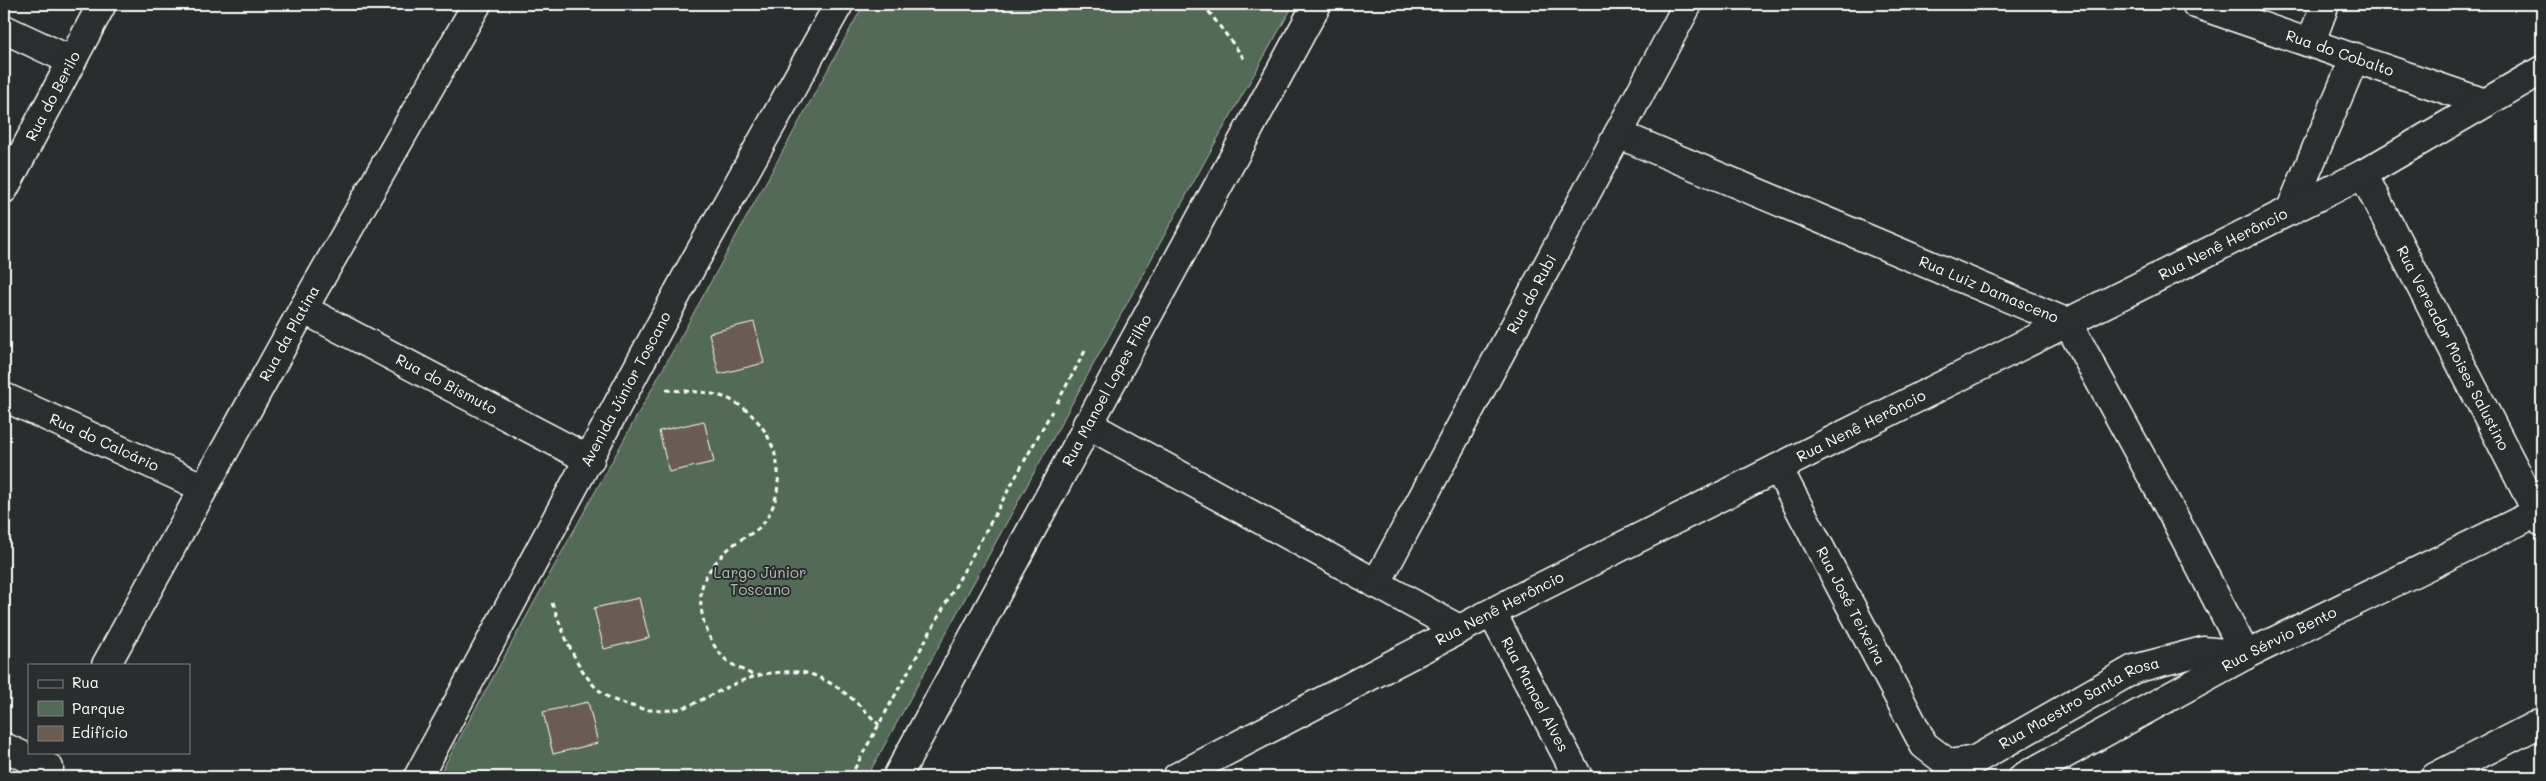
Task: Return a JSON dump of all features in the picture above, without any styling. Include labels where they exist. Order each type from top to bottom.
[{"type":"street","name":"Rua do Berilo","points":[[4,189],[102,4]]},
{"type":"street","name":"Rua da Platina","points":[[107,664],[303,309],[476,4]]},
{"type":"street","name":"Avenida Júnior Toscano","points":[[418,777],[590,460],[691,268],[839,4]]},
{"type":"street","name":"Rua Manoel Lopes Filho","points":[[897,777],[1087,424],[1317,4]]},
{"type":"street","name":"Rua do Rubi","points":[[1376,584],[1688,4]]},
{"type":"street","name":"Rua do Cobalto","points":[[2196,4],[2485,103]]},
{"type":"street","points":[[2311,42],[2325,4]]},
{"type":"street","points":[[4,29],[72,61]]},
{"type":"street","points":[[2290,211],[2355,57]]},
{"type":"street","name":"Rua Nenê Herôncio","points":[[1194,773],[1459,629],[2363,174],[2542,70]]},
{"type":"street","name":"Rua Luiz Damasceno","points":[[1618,134],[2068,323],[2174,517],[2246,655]]},
{"type":"street","name":"Rua Vereador Moises Salustino","points":[[2363,174],[2541,515]]},
{"type":"street","name":"Rua do Bismuto","points":[[303,309],[590,460]]},
{"type":"street","name":"Rua do Calcário","points":[[4,397],[204,488]]},
{"type":"street","points":[[1087,424],[1459,629]]},
{"type":"street","name":"Rua José Teixeira","points":[[1778,468],[1924,745]]},
{"type":"street","name":"Rua Sérvio Bento","points":[[2023,777],[2246,655],[2541,515]]},
{"type":"street","name":"Rua Manoel Alves","points":[[1492,613],[1578,777]]},
{"type":"street","name":"Rua Maestro Santa Rosa","points":[[1924,745],[1949,764],[1975,760],[2134,669],[2202,651],[2246,655]]},
{"type":"street","points":[[2434,777],[2542,722]]},
{"type":"street","points":[[4,747],[50,766]]},
{"type":"path","points":[[1203,4],[1246,62]]},
{"type":"path","points":[[850,777],[1089,344]]},
{"type":"path","points":[[663,390],[706,392],[736,402],[762,426],[777,456],[779,480],[770,510],[761,526],[734,544],[709,571],[702,589],[701,608],[708,634],[724,658],[753,675]]},
{"type":"path","points":[[550,598],[570,648],[589,680],[612,700],[648,711],[686,707],[724,687],[753,675],[790,671],[812,674],[854,699],[879,725]]},
{"type":"green space","name":"Largo Júnior Toscano","points":[[864,4],[1294,4],[1210,152],[867,777],[438,777]]},
{"type":"building","points":[[754,322],[764,363],[719,374],[709,333]]},
{"type":"building","points":[[704,421],[714,462],[669,472],[659,431]]},
{"type":"building","points":[[639,598],[649,638],[604,649],[594,608]]},
{"type":"building","points":[[588,702],[598,743],[553,754],[543,712]]}]
